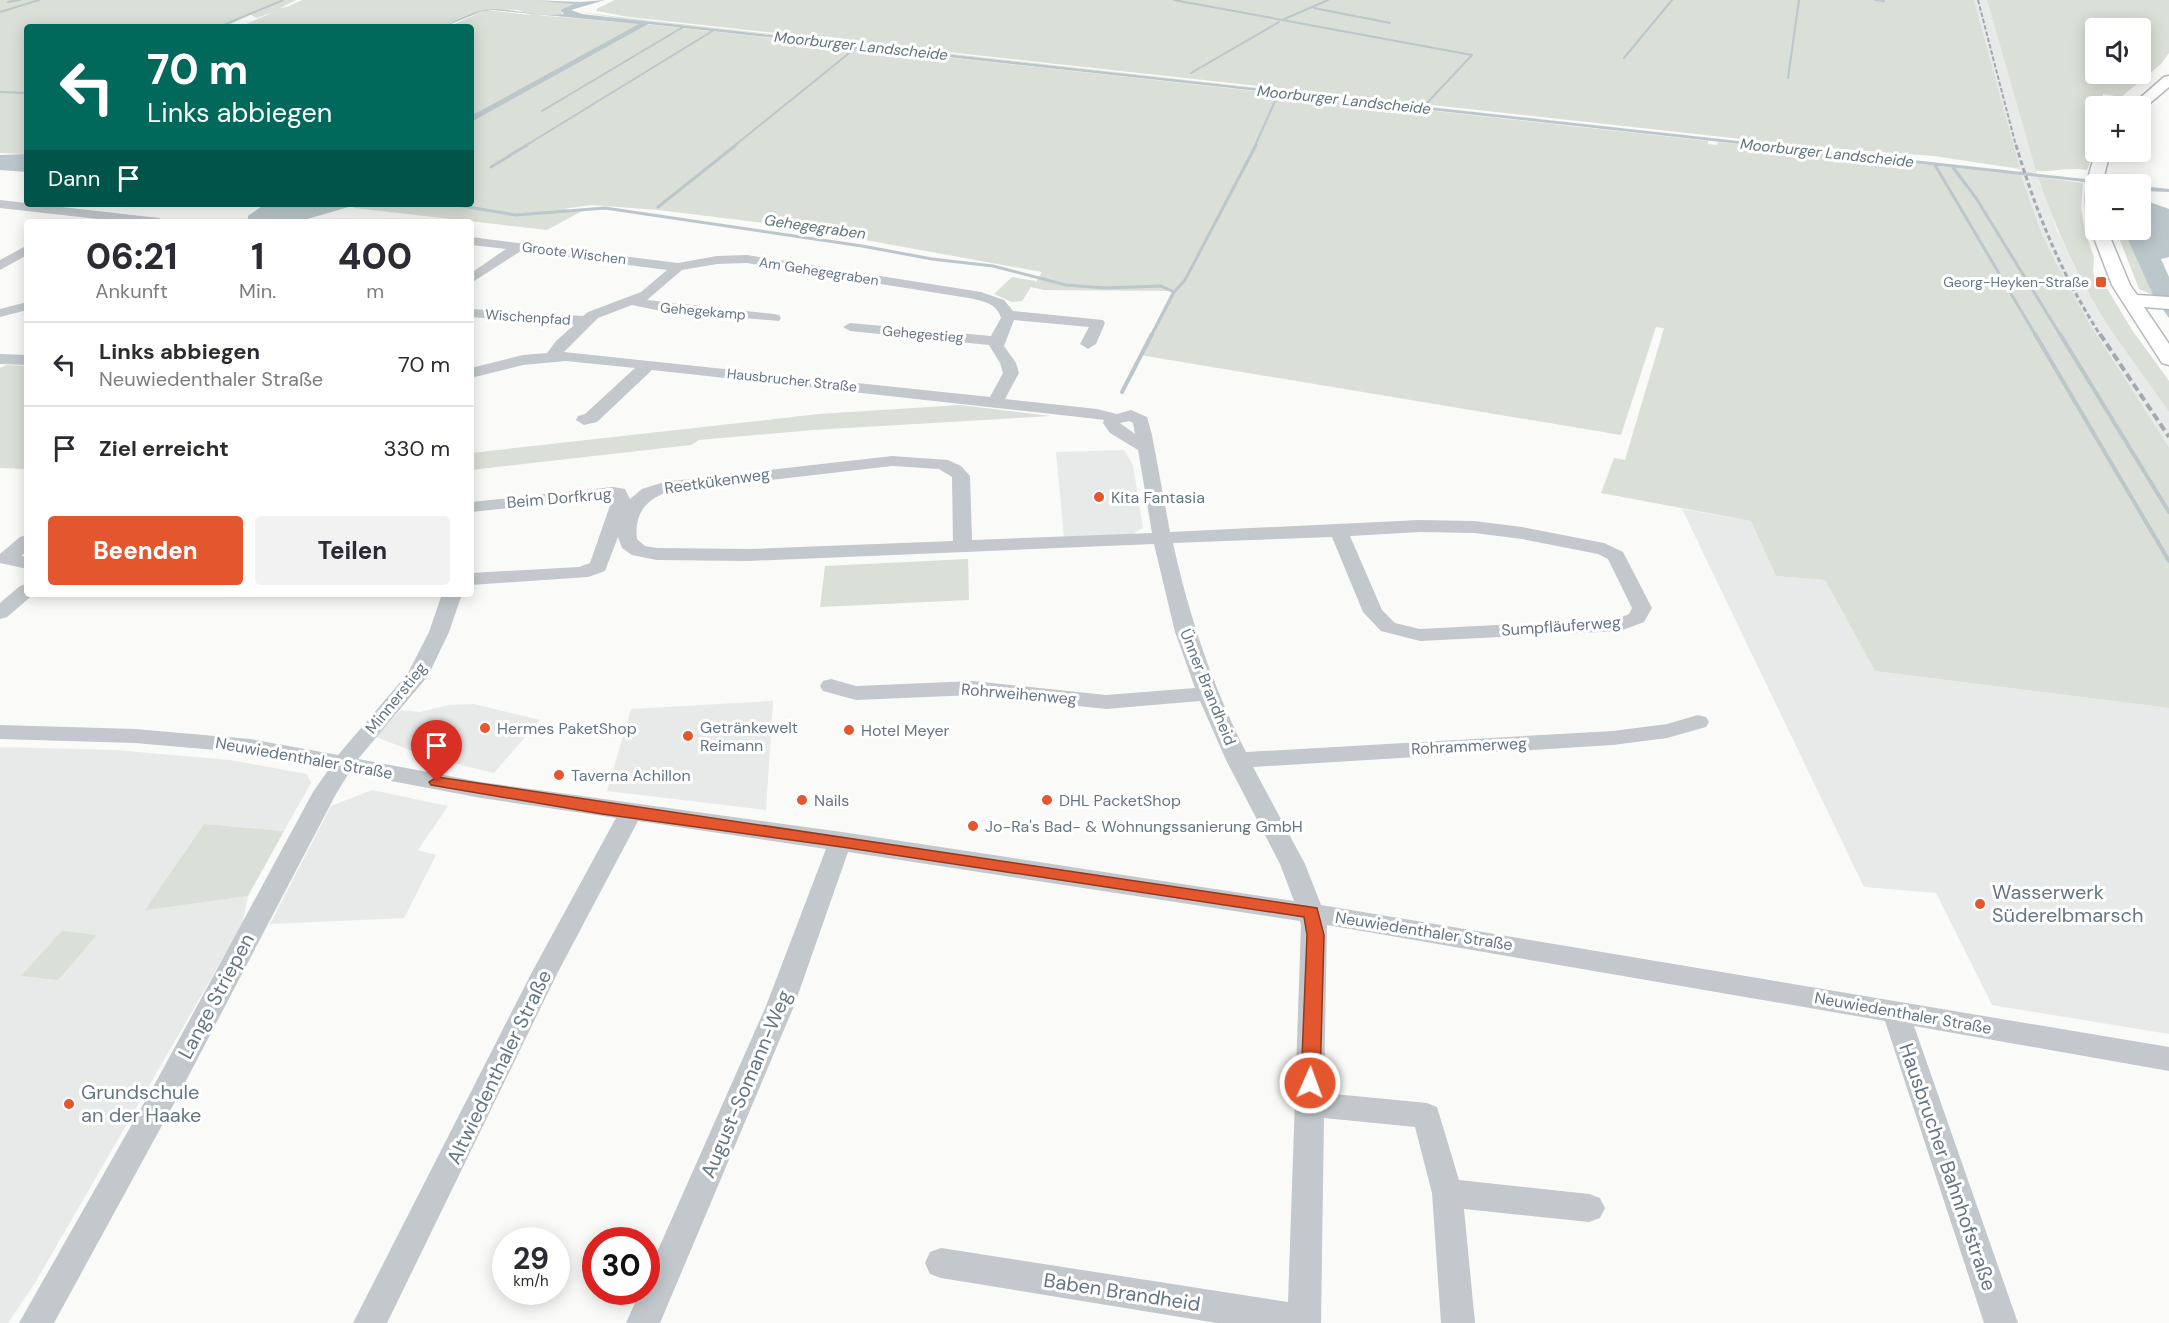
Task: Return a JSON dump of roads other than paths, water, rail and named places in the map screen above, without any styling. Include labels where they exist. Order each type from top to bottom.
[{"type":"main road","points":[[2150,96],[2169,80]]},
{"type":"main road","points":[[2103,240],[2130,300],[2169,360]]},
{"type":"main road","points":[[2130,300],[2162,302]]},
{"type":"street","points":[[0,204],[24,207]]},
{"type":"street","points":[[26,207],[132,219]]},
{"type":"street","name":"Groote Wischen","points":[[474,241],[678,267]]},
{"type":"street","points":[[474,277],[518,247]]},
{"type":"street","points":[[1,250],[5,255],[22,253]]},
{"type":"street","points":[[0,266],[22,253]]},
{"type":"street","name":"Am Gehegegraben","points":[[678,267],[717,260],[747,260],[978,296],[1002,306],[1008,315]]},
{"type":"street","points":[[553,356],[561,344],[586,321],[601,311],[633,301],[650,292],[678,267]]},
{"type":"street","name":"Gehegekamp","points":[[633,301],[661,307],[774,318]]},
{"type":"street","points":[[0,313],[24,307]]},
{"type":"street","name":"Wischenpfad","points":[[474,313],[586,321]]},
{"type":"street","points":[[995,403],[1011,373],[1008,363],[997,350],[996,340],[1007,323],[1008,315],[1098,323],[1088,344]]},
{"type":"street","name":"Gehegestieg","points":[[850,327],[996,340]]},
{"type":"street","name":"Hausbrucher Straße","points":[[474,373],[523,360],[553,356],[649,364],[1097,414],[1114,418]]},
{"type":"street","points":[[0,359],[24,360]]},
{"type":"street","points":[[584,420],[591,418],[649,364]]},
{"type":"street","name":"Ünner Brandheid","points":[[1114,418],[1127,415],[1140,419],[1175,601],[1208,694],[1238,760],[1295,867],[1311,912]]},
{"type":"street","name":"Reetkükenweg","points":[[963,547],[961,476],[949,466],[922,461],[853,464],[664,488],[650,492],[638,502],[626,533],[633,547],[646,553],[664,554],[766,555],[1162,540]]},
{"type":"street","name":"Beim Dorfkrug","points":[[474,507],[613,492],[619,493],[622,497],[598,567],[581,573],[474,579]]},
{"type":"street","name":"Sumpfläuferweg","points":[[1162,540],[1420,526],[1474,527],[1522,533],[1604,549],[1616,556],[1642,608],[1637,618],[1620,625],[1420,635],[1388,627],[1373,612],[1340,531]]},
{"type":"street","points":[[24,544],[6,559],[24,562]]},
{"type":"street","points":[[0,613],[24,593]]},
{"type":"street","name":"Minnerstieg","points":[[344,763],[417,676],[439,632],[451,597]]},
{"type":"street","name":"Rohrweihenweg","points":[[831,686],[856,693],[972,688],[1106,702],[1208,694]]},
{"type":"street","name":"Rohrammerweg","points":[[1238,760],[1612,738],[1647,735],[1684,728],[1698,722]]},
{"type":"street","name":"Neuwiedenthaler Straße","points":[[0,732],[114,735],[250,746],[461,787],[842,841],[1311,912],[2169,1059]]},
{"type":"street","name":"Lange Striepen","points":[[36,1323],[167,1089],[308,822],[344,763]]},
{"type":"street","name":"Altwiedenthaler Straße","points":[[370,1323],[545,972],[631,812]]},
{"type":"street","name":"August-Somann-Weg","points":[[643,1323],[780,1006],[834,856],[842,841]]},
{"type":"street","name":"Baben Brandheid","points":[[941,1263],[1304,1322],[1315,935],[1311,912]]},
{"type":"street","name":"Hausbrucher Bahnhofstraße","points":[[1895,1011],[2001,1323]]},
{"type":"street","points":[[1310,1104],[1427,1116],[1447,1193],[1458,1323]]},
{"type":"street","points":[[1447,1193],[1589,1208]]},
{"type":"water","name":"Moorburger Landscheide","points":[[530,0],[581,2],[605,0],[571,10],[582,14],[625,19],[2085,179],[2085,182],[648,24],[474,120],[474,114],[639,24],[493,10],[483,11],[449,24],[487,9],[564,14],[560,10],[574,4]]},
{"type":"water","points":[[24,154],[24,172],[0,170],[0,155]]},
{"type":"water","points":[[2151,187],[2169,189],[2169,192],[2151,191]]},
{"type":"water","points":[[2151,202],[2169,209],[2169,257],[2161,259],[2169,277],[2169,318],[2153,295],[2128,240],[2151,240]]},
{"type":"water","points":[[261,207],[349,207],[307,219],[248,219],[248,216]]},
{"type":"waterway","points":[[8,2],[20,0]]},
{"type":"waterway","points":[[0,12],[39,0]]},
{"type":"waterway","points":[[226,24],[283,0]]},
{"type":"waterway","points":[[1174,0],[1282,20]]},
{"type":"waterway","points":[[1282,20],[1328,0]]},
{"type":"waterway","points":[[1624,58],[1672,0]]},
{"type":"waterway","points":[[1788,78],[1799,0]]},
{"type":"waterway","points":[[1875,0],[1884,1]]},
{"type":"waterway","points":[[1314,8],[1390,23]]},
{"type":"waterway","name":"Moorburger Landscheide","points":[[1282,20],[1472,55],[1427,103]]},
{"type":"waterway","points":[[1191,73],[1279,22]]},
{"type":"waterway","points":[[542,111],[683,27]]},
{"type":"waterway","points":[[525,146],[714,30]]},
{"type":"waterway","name":"Moorburger Landscheide","points":[[734,146],[858,46]]},
{"type":"waterway","points":[[0,92],[24,93]]},
{"type":"waterway","name":"Moorburger Landscheide","points":[[1255,146],[1279,92]]},
{"type":"waterway","points":[[491,167],[527,145]]},
{"type":"waterway","points":[[658,207],[736,145]]},
{"type":"waterway","points":[[1174,292],[1185,280],[1256,145]]},
{"type":"waterway","points":[[1935,165],[2036,336]]},
{"type":"waterway","points":[[1952,166],[1976,198],[2061,336]]},
{"type":"waterway","name":"Gehegegraben","points":[[468,207],[516,215],[605,208],[862,246],[932,259],[993,266],[1066,285],[1105,288],[1161,286],[1174,292]]},
{"type":"waterway","points":[[1151,336],[1174,292]]},
{"type":"waterway","points":[[1122,392],[1152,334]]},
{"type":"waterway","points":[[2035,334],[2169,561]]},
{"type":"waterway","points":[[2060,334],[2169,512]]},
{"type":"railway","points":[[1978,0],[2016,146]]},
{"type":"railway","points":[[2016,145],[2051,243],[2074,290],[2101,336]]},
{"type":"railway","points":[[2100,334],[2169,437]]},
{"type":"place","name":"Georg-Heyken-Straße","points":[[2101,282]]},
{"type":"place","name":"Kita Fantasia","points":[[1099,497]]},
{"type":"place","name":"Hermes PaketShop","points":[[485,728]]},
{"type":"place","name":"Hotel Meyer","points":[[849,730]]},
{"type":"place","name":"Getränkewelt Reimann","points":[[688,736]]},
{"type":"place","name":"Taverna Achillon","points":[[559,775]]},
{"type":"place","name":"Nails","points":[[802,800]]},
{"type":"place","name":"DHL PacketShop","points":[[1047,800]]},
{"type":"place","name":"Jo-Ra's Bad- & Wohnungssanierung GmbH","points":[[973,826]]},
{"type":"place","name":"Wasserwerk Süderelbmarsch","points":[[1980,904]]},
{"type":"place","name":"Grundschule an der Haake","points":[[69,1104]]}]
